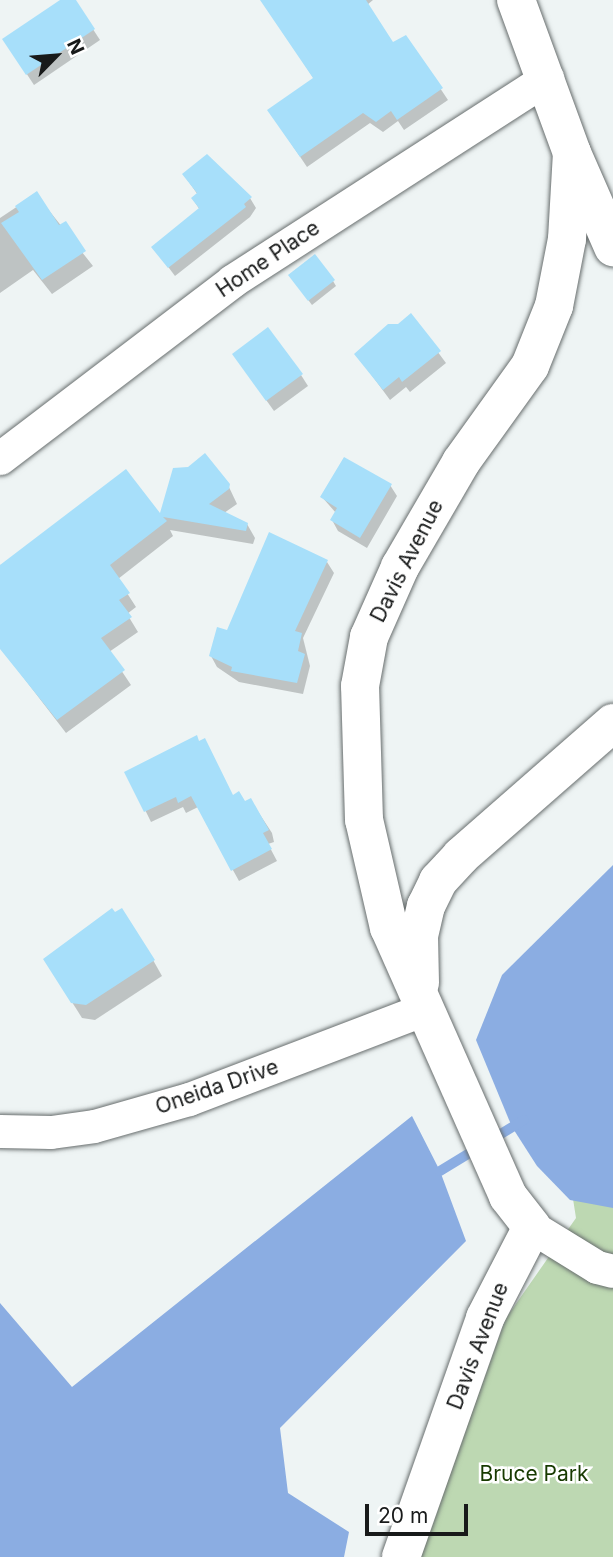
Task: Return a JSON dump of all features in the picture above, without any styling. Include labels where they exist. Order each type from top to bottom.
[{"type":"main road","name":"Davis Avenue","points":[[516,0],[547,78],[572,153],[613,247]]},
{"type":"main road","name":"Davis Avenue","points":[[401,1557],[485,1318],[532,1227],[509,1196],[447,1066],[423,1001],[389,929],[364,820],[360,686],[367,649],[386,594],[436,502],[530,366],[554,306],[567,239],[572,153]]},
{"type":"main road","name":"Davis Avenue","points":[[423,1001],[419,936],[426,906],[438,881],[461,856],[613,723]]},
{"type":"street","name":"Home Place","points":[[0,458],[232,281],[547,78]]},
{"type":"street","name":"Oneida Drive","points":[[0,1131],[51,1132],[94,1126],[189,1099],[423,1001]]},
{"type":"street","points":[[532,1227],[597,1267],[613,1271]]},
{"type":"green space","name":"Bruce Park","points":[[613,1129],[613,1557],[419,1557],[506,1318],[576,1218],[568,1167]]},
{"type":"water","points":[[613,865],[613,1208],[570,1200],[537,1166],[512,1127],[476,1040],[502,975]]},
{"type":"water","points":[[412,1116],[440,1171],[466,1241],[280,1428],[288,1493],[349,1532],[344,1557],[0,1557],[0,1303],[72,1387]]},
{"type":"building","points":[[60,0],[76,0],[95,29],[26,75],[2,39]]},
{"type":"building","points":[[260,0],[366,0],[393,42],[406,35],[443,88],[397,120],[391,111],[376,122],[363,113],[300,157],[267,110],[313,78]]},
{"type":"building","points":[[207,154],[252,197],[244,204],[246,207],[168,268],[151,247],[199,208],[191,198],[197,193],[182,174]]},
{"type":"building","points":[[37,191],[59,225],[66,221],[86,251],[42,280],[1,223],[19,212],[15,206]]},
{"type":"building","points":[[315,254],[335,280],[308,301],[288,275]]},
{"type":"building","points":[[411,313],[441,351],[402,382],[399,377],[383,390],[354,354],[388,324],[398,324]]},
{"type":"building","points":[[268,327],[303,374],[266,401],[232,354]]},
{"type":"building","points":[[205,453],[230,484],[229,489],[209,504],[248,523],[246,531],[163,517],[167,521],[110,565],[130,593],[119,600],[132,617],[101,638],[125,670],[57,720],[0,649],[0,565],[126,469],[160,513],[173,468],[188,467]]},
{"type":"building","points":[[344,457],[392,484],[360,538],[330,520],[337,508],[320,497]]},
{"type":"building","points":[[269,532],[328,560],[295,631],[302,633],[298,651],[305,654],[297,683],[231,671],[232,667],[209,656],[217,627],[227,630]]},
{"type":"building","points":[[197,735],[199,741],[205,738],[233,795],[239,791],[245,801],[251,798],[269,830],[263,833],[272,849],[231,871],[191,796],[178,803],[176,797],[144,812],[124,772]]},
{"type":"building","points":[[112,908],[115,912],[122,908],[155,960],[86,1005],[71,1003],[43,959]]},
{"type":"waterway","points":[[440,1171],[524,1120]]}]
